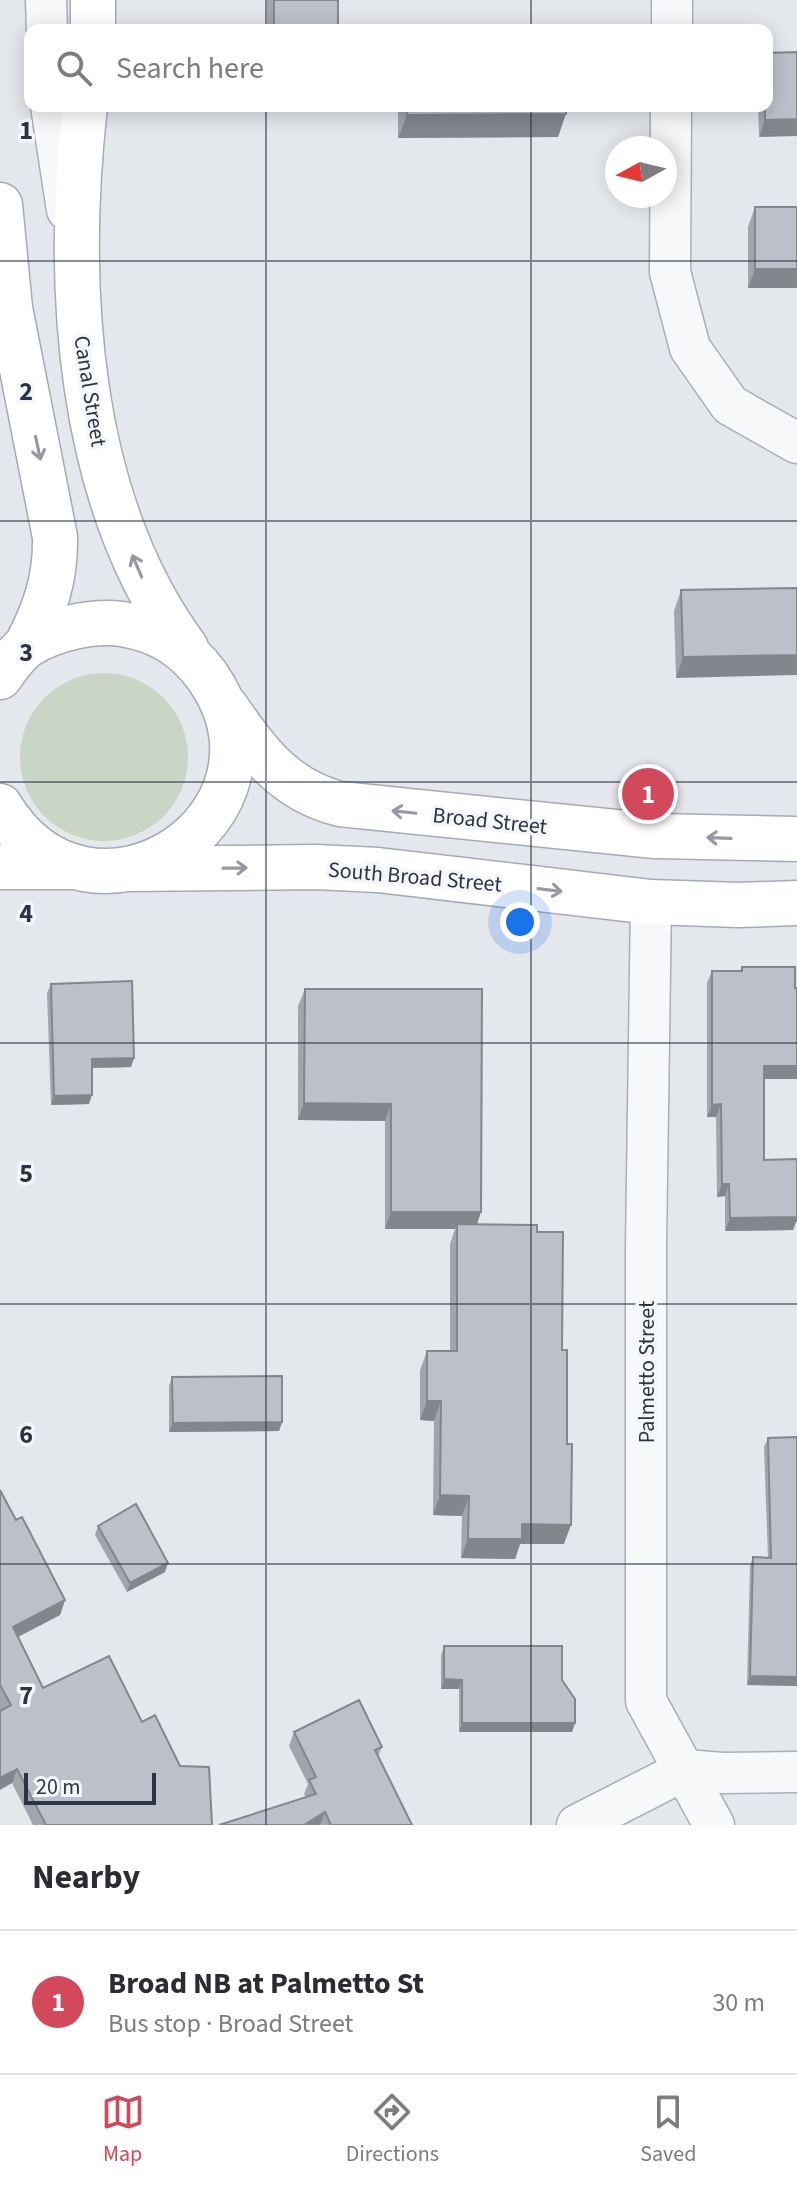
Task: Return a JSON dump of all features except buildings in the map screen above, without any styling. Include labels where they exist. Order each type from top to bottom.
[{"type":"main road","points":[[93,0],[93,24]]},
{"type":"main road","name":"Canal Street","points":[[84,112],[76,191],[75,262],[92,412],[114,504],[141,575],[171,628],[224,705]]},
{"type":"main road","points":[[0,205],[10,308],[55,537],[55,558],[48,597],[40,620],[13,662]]},
{"type":"main road","points":[[13,662],[53,633],[84,625],[113,623],[142,627],[169,639],[192,656]]},
{"type":"main road","points":[[129,869],[154,862],[178,850],[198,833],[213,812],[225,788],[231,762],[231,733],[224,705]]},
{"type":"main road","name":"Broad Street","points":[[224,705],[246,736],[287,780],[307,794],[340,804],[655,836],[797,839]]},
{"type":"main road","points":[[0,806],[11,824],[30,843],[52,858],[76,867]]},
{"type":"main road","points":[[0,867],[76,867]]},
{"type":"main road","name":"South Broad Street","points":[[76,867],[102,871],[316,867],[378,870],[651,902],[797,903]]},
{"type":"street","points":[[46,0],[47,24]]},
{"type":"street","points":[[672,0],[672,24]]},
{"type":"street","points":[[52,112],[75,262]]},
{"type":"street","points":[[671,112],[670,272],[690,348],[730,405],[797,443]]},
{"type":"street","name":"Palmetto Street","points":[[651,902],[646,1246],[646,1701],[714,1825]]},
{"type":"street","points":[[577,1825],[685,1770],[797,1772]]},
{"type":"green space","points":[[104,673],[136,679],[163,698],[182,725],[188,757],[182,789],[163,816],[136,835],[104,841],[72,835],[45,816],[26,789],[20,757],[26,725],[45,698],[72,679]]},
{"type":"place","name":"Broad NB at Palmetto St","points":[[648,794]]}]
